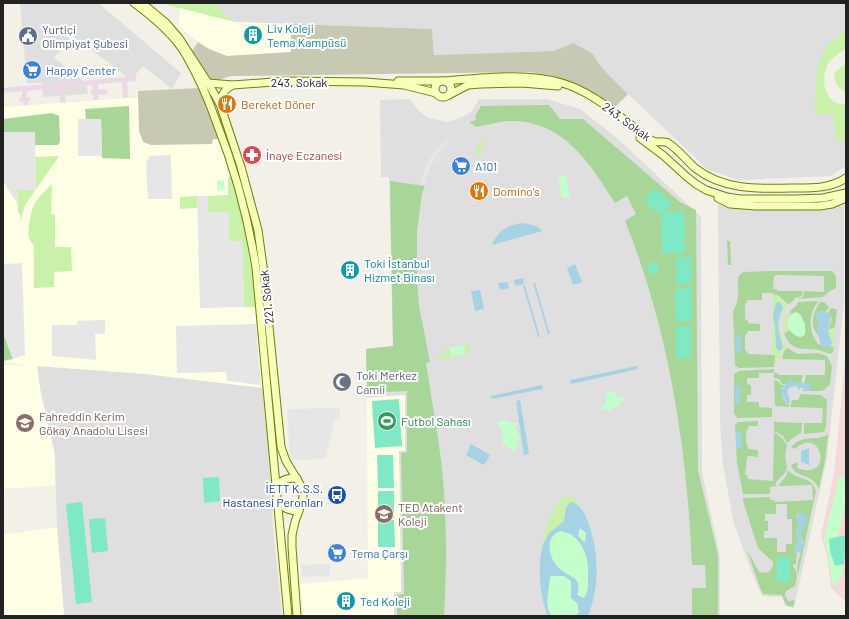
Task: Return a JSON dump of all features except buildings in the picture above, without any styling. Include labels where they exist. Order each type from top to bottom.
[{"type":"street","name":"221. Sokak","points":[[134,3],[148,13],[167,31],[185,54],[206,94],[234,169],[250,230],[256,268],[276,486]]},
{"type":"street","name":"221. Sokak","points":[[142,3],[166,23],[179,38],[220,104],[241,167],[258,230],[281,446],[286,461],[303,489],[303,498],[292,535],[297,616]]},
{"type":"street","name":"243. Sokak","points":[[208,83],[233,85],[286,81],[365,82],[443,81],[485,78],[549,79],[563,83],[599,100],[646,137],[656,142],[667,143],[708,177],[720,182],[734,186],[757,189],[817,188],[830,185],[846,178]]},
{"type":"street","points":[[443,81],[449,83],[452,88],[448,96],[442,97],[436,94],[435,86],[443,81]]},
{"type":"street","name":"243. Sokak","points":[[365,82],[404,85],[436,94]]},
{"type":"street","name":"243. Sokak","points":[[448,96],[468,85],[529,83],[559,86],[593,102],[664,156],[687,177],[706,190],[727,197],[740,199],[796,200],[838,196],[846,193]]},
{"type":"street","points":[[220,104],[224,91],[233,85]]},
{"type":"street","points":[[706,190],[717,198],[730,204],[749,206],[820,206],[832,204],[846,198]]},
{"type":"street","points":[[288,616],[276,486],[280,481],[286,478],[297,478]]},
{"type":"street","points":[[277,500],[284,508],[292,511],[299,511]]},
{"type":"shaded area","points":[[20,3],[98,3],[181,73],[172,89],[143,66],[131,80],[72,35],[54,58],[86,83],[88,94],[43,97],[42,83],[27,83]]},
{"type":"shaded area","points":[[215,3],[846,3],[846,30],[825,48],[814,115],[833,114],[836,140],[846,141],[846,166],[831,176],[738,180],[707,169],[602,68],[592,53],[573,43],[554,51],[434,55],[432,29],[235,22],[230,19]]},
{"type":"shaded area","points":[[180,8],[235,22],[291,24],[291,52],[227,56],[209,49],[179,26]]},
{"type":"shaded area","points":[[291,24],[432,29],[434,55],[554,51],[573,43],[592,53],[602,68],[628,94],[615,107],[585,89],[553,76],[528,72],[231,76],[215,81],[209,78],[192,51],[198,42],[209,49],[227,56],[291,52]]},
{"type":"shaded area","points":[[136,76],[136,81],[127,82],[128,97],[137,96],[138,101],[3,113],[3,109],[23,107],[23,102],[19,101],[20,97],[22,97],[22,91],[3,93],[3,88]],"holes":[[[122,82],[123,98],[99,100],[98,95],[106,94],[108,92],[106,89],[98,90],[98,84]],[[92,85],[93,90],[90,91],[94,100],[66,102],[64,87]],[[59,88],[60,103],[28,106],[30,97],[27,97],[27,91]]]},
{"type":"shaded area","points":[[200,88],[208,106],[219,139],[213,139],[212,144],[151,145],[143,142],[139,131],[138,91]]},
{"type":"shaded area","points":[[138,97],[139,131],[211,144],[213,139],[219,139],[232,176],[251,261],[265,388],[146,374],[37,366],[40,389],[55,456],[55,485],[3,489],[3,365],[32,366],[3,362],[3,107]]},
{"type":"shaded area","points":[[410,99],[418,110],[428,118],[448,122],[462,117],[472,111],[479,99],[547,99],[580,109],[616,137],[701,217],[702,472],[720,556],[720,616],[394,616],[394,592],[401,592],[399,451],[405,451],[405,395],[367,398],[366,349],[393,346],[389,177],[381,177],[380,100]]},
{"type":"shaded area","points":[[78,119],[101,119],[102,156],[78,156]]},
{"type":"shaded area","points":[[3,132],[35,132],[36,190],[17,190],[17,203],[3,181]]},
{"type":"shaded area","points":[[446,139],[449,141],[437,155],[429,170],[425,185],[420,184],[425,168],[433,153]]},
{"type":"shaded area","points":[[171,155],[172,199],[148,199],[146,163],[150,156]]},
{"type":"shaded area","points":[[197,196],[208,196],[208,212],[229,212],[229,241],[242,241],[244,307],[200,308]]},
{"type":"shaded area","points":[[718,204],[751,209],[828,209],[844,205],[844,303],[827,458],[794,608],[785,606],[782,597],[762,596],[734,524],[723,466],[720,424]]},
{"type":"shaded area","points":[[22,263],[25,355],[13,359],[3,333],[3,264]]},
{"type":"shaded area","points":[[105,320],[105,334],[95,334],[96,360],[52,356],[52,325],[77,325],[77,321]]},
{"type":"shaded area","points":[[256,324],[261,385],[227,381],[226,372],[177,373],[176,326]]},
{"type":"shaded area","points":[[846,349],[846,602],[831,588],[827,556],[821,536],[833,478]]},
{"type":"shaded area","points":[[37,366],[146,374],[265,388],[273,528],[282,616],[64,616],[57,527],[55,456],[40,389]]},
{"type":"shaded area","name":"TED Atakent Koleji","points":[[405,395],[405,451],[399,451],[401,592],[394,592],[394,616],[303,616],[300,584],[368,578],[367,398]]},
{"type":"shaded area","points":[[340,408],[339,417],[335,419],[325,459],[292,460],[290,457],[287,409]]},
{"type":"shaded area","points":[[57,527],[64,616],[3,616],[3,535]]},
{"type":"shaded area","points":[[330,564],[330,576],[302,577],[301,565]]},
{"type":"green space","points":[[160,3],[215,3],[230,19],[235,22]]},
{"type":"green space","points":[[846,30],[846,48],[829,62],[825,72],[824,84],[828,95],[832,100],[840,104],[846,104],[846,141],[836,140],[833,114],[814,115],[817,70],[825,48]]},
{"type":"green space","points":[[846,63],[846,92],[840,89],[837,85],[834,73]]},
{"type":"green space","points":[[549,105],[560,119],[583,119],[680,202],[696,210],[698,470],[718,555],[718,616],[692,616],[692,588],[706,588],[705,565],[692,565],[686,477],[673,390],[653,304],[625,221],[636,214],[627,196],[615,203],[595,173],[572,146],[545,128],[528,123],[509,121],[476,127],[469,122],[476,120],[475,116],[481,106]]},
{"type":"green space","points":[[129,106],[130,159],[102,158],[101,119],[86,119],[85,109]]},
{"type":"green space","points":[[52,113],[59,116],[60,141],[58,145],[35,145],[35,132],[3,132],[3,119]]},
{"type":"green space","points":[[480,139],[482,139],[483,148],[480,149],[481,160],[475,148],[478,146]]},
{"type":"green space","points":[[59,156],[36,189],[35,157]]},
{"type":"green space","points":[[566,175],[570,197],[562,198],[558,177]]},
{"type":"green space","points":[[232,176],[244,224],[258,307],[244,307],[242,242],[229,242],[229,212],[208,213],[208,196],[228,195],[228,177]]},
{"type":"green space","points":[[224,180],[225,190],[217,190],[217,181]]},
{"type":"green space","points":[[390,181],[425,186],[422,193],[417,232],[417,281],[419,306],[430,362],[426,363],[438,436],[443,480],[446,538],[444,616],[397,616],[397,595],[404,594],[401,453],[407,452],[407,391],[367,393],[366,349],[393,346]]},
{"type":"green space","points":[[52,184],[51,214],[55,215],[55,247],[71,247],[72,271],[54,272],[54,287],[34,288],[34,245],[30,241],[29,236],[30,221],[35,203]]},
{"type":"green space","points":[[654,188],[672,203],[665,211],[656,212],[648,206],[646,198]]},
{"type":"green space","points":[[17,190],[35,190],[25,205],[20,221],[20,213],[18,213]]},
{"type":"green space","points":[[197,196],[197,208],[180,209],[180,197]]},
{"type":"green space","points":[[661,212],[684,212],[685,253],[662,253]]},
{"type":"green space","points":[[727,241],[730,241],[731,265],[728,265]]},
{"type":"green space","points":[[676,257],[691,257],[691,284],[676,284]]},
{"type":"green space","points":[[651,263],[655,263],[657,264],[657,272],[651,273],[648,270],[648,266]]},
{"type":"green space","points":[[832,271],[836,276],[836,288],[823,297],[797,299],[803,297],[804,291],[824,292],[824,276],[774,276],[773,289],[777,289],[777,291],[802,291],[802,296],[794,298],[794,300],[789,304],[780,296],[773,295],[773,293],[762,293],[762,300],[748,300],[745,305],[745,319],[748,323],[760,324],[760,331],[748,331],[745,336],[745,350],[748,354],[775,355],[774,367],[739,368],[735,366],[733,311],[738,299],[738,277],[743,272]]},
{"type":"green space","points":[[691,288],[692,321],[676,321],[675,289]]},
{"type":"green space","points":[[773,293],[773,295],[779,296],[783,303],[788,306],[781,316],[780,332],[785,343],[789,347],[782,351],[780,359],[774,360],[775,355],[772,355]]},
{"type":"green space","points":[[818,301],[811,317],[810,323],[812,334],[818,344],[833,347],[834,349],[832,353],[798,348],[790,343],[784,333],[790,330],[791,332],[804,336],[805,327],[800,314],[796,312],[791,314],[790,311],[797,305],[798,302]]},
{"type":"green space","points":[[820,302],[824,302],[829,307],[826,312],[822,311],[816,315],[818,322],[817,334],[813,326],[813,318]]},
{"type":"green space","points":[[831,308],[837,310],[835,327],[828,330],[832,319],[828,313]]},
{"type":"green space","points":[[787,313],[790,314],[787,320],[789,330],[784,331],[783,322]]},
{"type":"green space","points":[[794,313],[800,315],[805,324],[805,334],[801,337],[793,334],[789,327],[789,320]]},
{"type":"green space","points":[[676,326],[691,326],[691,358],[676,358]]},
{"type":"green space","points":[[835,329],[834,344],[832,345],[828,332]]},
{"type":"green space","points":[[3,333],[13,359],[3,361]]},
{"type":"green space","points":[[469,344],[469,353],[439,360],[438,356],[446,353],[445,349],[449,348],[452,356],[465,353],[464,345]]},
{"type":"green space","points":[[464,345],[466,353],[452,356],[449,348]]},
{"type":"green space","points":[[788,348],[797,354],[817,353],[827,356],[832,366],[830,384],[824,390],[803,391],[803,389],[811,390],[811,384],[804,384],[806,375],[825,375],[825,360],[782,359],[784,351]]},
{"type":"green space","points":[[774,369],[774,373],[759,373],[759,378],[747,378],[747,384],[751,385],[751,395],[747,395],[747,402],[759,402],[759,407],[772,408],[772,417],[737,418],[734,413],[734,374],[739,371]]},
{"type":"green space","points":[[774,373],[778,373],[778,375],[803,375],[800,390],[797,386],[790,387],[782,384],[779,379],[774,378]]},
{"type":"green space","points":[[774,380],[778,381],[781,385],[786,385],[781,388],[781,392],[787,404],[789,403],[789,407],[775,406]]},
{"type":"green space","points":[[611,391],[615,392],[618,398],[625,397],[625,400],[621,402],[618,407],[610,410],[602,410],[601,407],[606,404],[606,394]]},
{"type":"green space","points":[[801,394],[821,395],[827,400],[826,427],[824,432],[804,434],[804,423],[822,423],[823,408],[790,407],[792,400],[798,400]]},
{"type":"green space","name":"Futbol Sahası","points":[[399,399],[402,446],[375,448],[372,401]]},
{"type":"green space","points":[[506,420],[511,423],[518,423],[515,427],[520,439],[516,444],[516,452],[503,444],[503,432],[498,422]]},
{"type":"green space","points":[[758,421],[758,426],[749,426],[746,441],[749,449],[758,450],[758,457],[748,456],[745,475],[747,475],[748,479],[773,481],[774,432],[782,438],[787,445],[785,456],[787,467],[785,473],[776,482],[776,486],[770,487],[770,494],[743,494],[737,463],[735,425],[738,422]]},
{"type":"green space","points":[[774,421],[802,423],[801,433],[787,443],[783,436],[774,431]]},
{"type":"green space","points":[[828,434],[825,461],[819,489],[812,480],[796,472],[791,465],[798,462],[797,468],[809,470],[817,467],[820,462],[818,448],[812,443],[804,443],[795,449],[791,447],[801,440],[824,437]]},
{"type":"green space","points":[[377,455],[393,455],[394,488],[378,488]]},
{"type":"green space","points":[[788,470],[796,476],[808,480],[814,486],[816,491],[798,574],[797,566],[803,540],[800,534],[799,513],[796,516],[799,525],[796,531],[798,541],[795,551],[797,554],[796,564],[793,565],[796,570],[797,577],[795,586],[786,591],[785,595],[788,601],[795,600],[793,607],[786,605],[782,595],[763,594],[760,588],[747,550],[759,572],[765,573],[771,570],[773,562],[758,548],[743,501],[745,498],[770,497],[770,500],[774,500],[774,502],[813,500],[812,485],[778,486],[786,476]],"holes":[[[776,504],[787,504],[787,519],[792,519],[792,544],[786,544],[786,552],[777,552],[777,538],[764,538],[764,531],[768,531],[768,521],[765,521],[765,514],[776,514]]]},
{"type":"green space","points":[[219,477],[220,501],[204,503],[203,478]]},
{"type":"green space","points":[[839,477],[846,477],[846,503],[837,538],[843,573],[833,587],[824,538]]},
{"type":"green space","points":[[378,491],[394,491],[394,518],[378,518]]},
{"type":"green space","points":[[564,497],[573,498],[577,501],[581,509],[579,506],[566,508],[564,521],[548,534],[541,550],[551,515]]},
{"type":"green space","points":[[82,502],[92,602],[76,604],[66,504]]},
{"type":"green space","points":[[105,518],[108,551],[92,553],[89,519]]},
{"type":"green space","points":[[378,520],[394,520],[395,547],[378,547]]},
{"type":"green space","points":[[580,528],[586,533],[585,542],[582,541],[578,535]]},
{"type":"green space","points":[[561,531],[571,534],[578,540],[586,556],[589,583],[584,598],[577,595],[578,586],[576,580],[560,569],[550,553],[549,547],[552,537]]},
{"type":"green space","points":[[846,535],[844,564],[835,566],[830,551],[829,539]]},
{"type":"green space","points":[[777,557],[790,557],[790,582],[776,582]]},
{"type":"green space","points":[[551,576],[564,576],[571,581],[571,596],[578,604],[578,610],[580,610],[576,616],[551,616],[547,602]]},
{"type":"water","points":[[522,223],[536,226],[542,231],[492,245],[500,232],[507,227]]},
{"type":"water","points":[[575,264],[582,282],[573,285],[567,268]]},
{"type":"water","points":[[523,278],[524,284],[515,286],[514,280]]},
{"type":"water","points":[[508,282],[509,288],[500,290],[498,283]]},
{"type":"water","points":[[533,283],[535,283],[550,334],[548,334]]},
{"type":"water","points":[[523,286],[525,286],[540,337],[538,337]]},
{"type":"water","points":[[480,290],[484,309],[475,311],[471,291]]},
{"type":"water","points":[[780,302],[783,308],[778,323],[783,347],[780,351],[776,348],[773,316],[776,303]]},
{"type":"water","points":[[819,311],[826,312],[830,316],[828,333],[832,343],[829,348],[823,347],[820,344],[817,334],[818,322],[816,313]]},
{"type":"water","points":[[735,335],[741,335],[741,352],[736,352]]},
{"type":"water","points":[[637,366],[638,369],[571,384],[570,380]]},
{"type":"water","points":[[788,381],[811,384],[811,390],[791,386],[787,391],[790,402],[787,404],[780,390]]},
{"type":"water","points":[[542,385],[543,389],[492,399],[491,396]]},
{"type":"water","points":[[735,386],[740,386],[740,403],[735,403]]},
{"type":"water","points":[[520,400],[529,454],[524,455],[516,401]]},
{"type":"water","points":[[736,431],[741,431],[742,448],[736,448]]},
{"type":"water","points":[[471,444],[490,455],[484,465],[466,455]]},
{"type":"water","points":[[809,448],[809,465],[801,462],[801,451]]},
{"type":"water","points":[[569,503],[574,503],[582,510],[592,533],[597,569],[595,593],[588,616],[576,616],[580,611],[578,610],[578,604],[571,598],[571,581],[564,576],[551,576],[547,602],[551,616],[548,616],[542,597],[540,575],[541,552],[548,535],[564,521],[566,508]],"holes":[[[580,528],[586,533],[585,542],[582,541],[578,535]],[[561,531],[571,534],[577,539],[584,550],[588,568],[588,585],[584,598],[577,595],[578,586],[576,580],[560,569],[550,553],[549,547],[552,537]]]},
{"type":"water","points":[[799,513],[803,513],[807,518],[806,523],[800,533],[802,549],[801,552],[797,553],[795,551],[798,541],[796,531],[799,525],[796,518]]},
{"type":"place","name":"Liv Koleji Tema Kampüsü","points":[[253,35]]},
{"type":"place","name":"Yurtiçi Olimpiyat Şubesi","points":[[28,36]]},
{"type":"place","name":"Happy Center","points":[[32,70]]},
{"type":"place","name":"Bereket Döner","points":[[227,104]]},
{"type":"place","name":"İnaye Eczanesi","points":[[252,155]]},
{"type":"place","name":"A101","points":[[461,166]]},
{"type":"place","name":"Domino's","points":[[479,191]]},
{"type":"place","name":"Toki İstanbul Hizmet Binası","points":[[350,270]]},
{"type":"place","name":"Toki Merkez Camii","points":[[342,382]]},
{"type":"place","name":"Futbol Sahası","points":[[387,421]]},
{"type":"place","name":"Fahreddin Kerim Gökay Anadolu Lisesi","points":[[25,423]]},
{"type":"place","name":"İETT K.S.S. Hastanesi Peronları","points":[[337,495]]},
{"type":"place","name":"TED Atakent Koleji","points":[[384,514]]},
{"type":"place","name":"Tema Çarşı","points":[[337,553]]},
{"type":"place","name":"Ted Koleji","points":[[346,601]]}]
